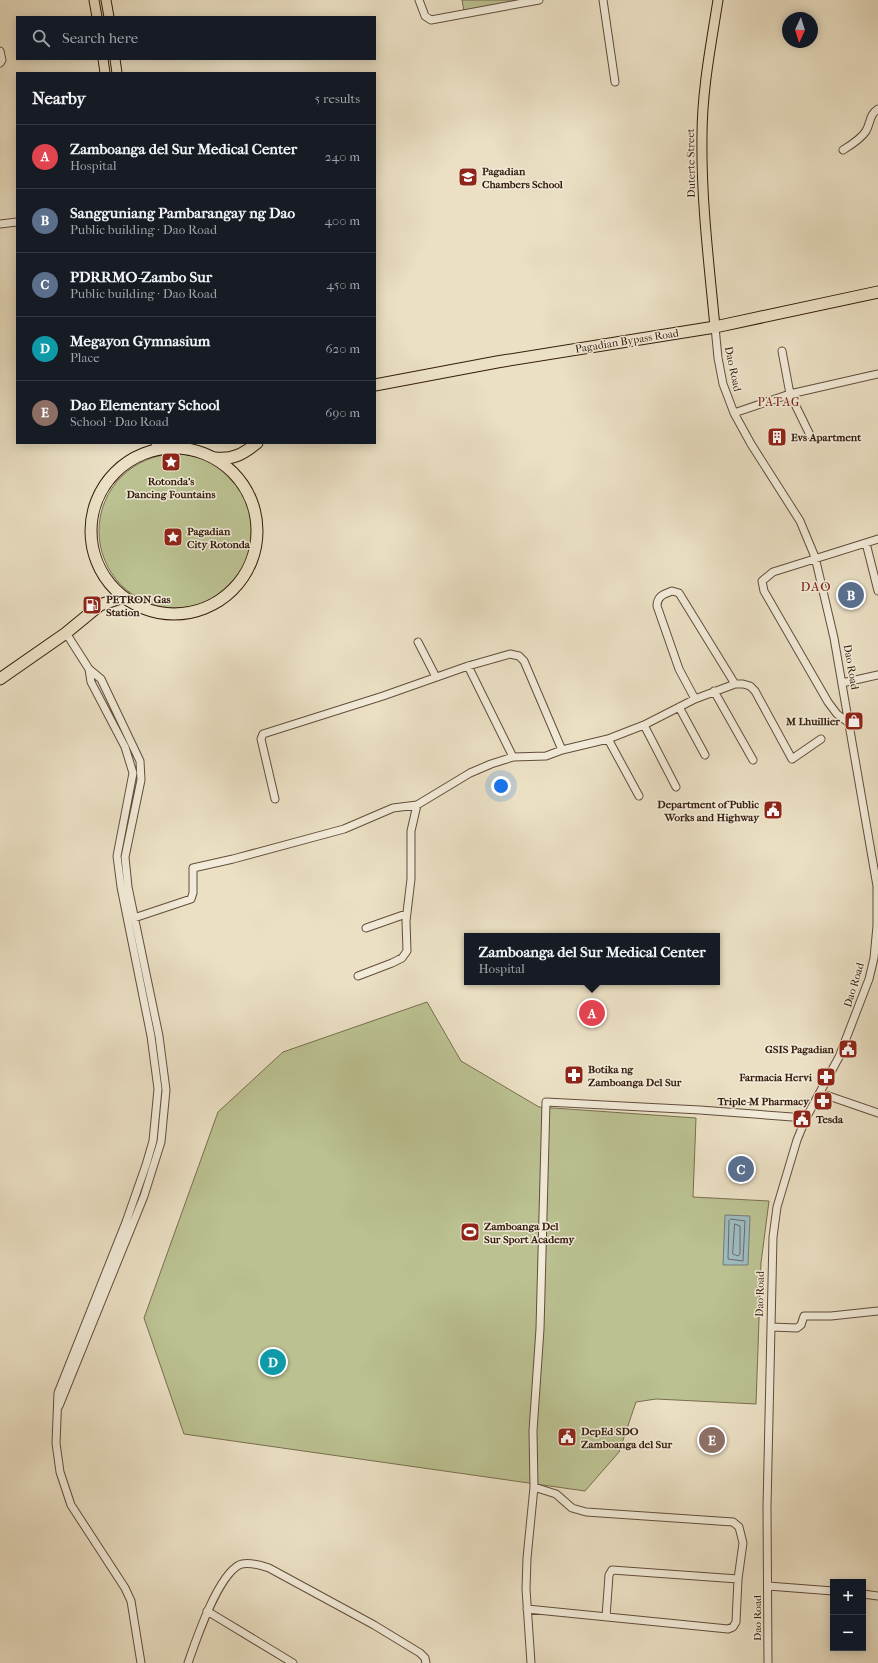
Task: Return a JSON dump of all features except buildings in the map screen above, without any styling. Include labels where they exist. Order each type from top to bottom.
[{"type":"highway","name":"Pagadian Bypass Road","points":[[376,384],[497,362],[715,327],[878,292]]},
{"type":"highway","points":[[213,458],[232,458],[245,452],[256,444]]},
{"type":"highway","points":[[157,446],[172,446],[193,450],[213,458],[227,467],[239,478],[250,497],[256,513],[258,529],[252,561],[241,581],[234,589],[217,602],[207,607],[191,612],[175,614],[148,610],[123,597],[107,580],[94,553],[91,538],[94,509],[99,495],[117,470],[157,446]]},
{"type":"highway","points":[[239,478],[239,465],[245,452]]},
{"type":"highway","points":[[100,605],[107,590],[107,580]]},
{"type":"highway","points":[[0,679],[66,633],[100,605],[123,597]]},
{"type":"main road","points":[[94,0],[97,16]]},
{"type":"main road","points":[[106,0],[109,16]]},
{"type":"main road","name":"Duterte Street","points":[[715,327],[705,226],[702,134],[704,89],[718,0]]},
{"type":"main road","points":[[103,60],[105,72]]},
{"type":"main road","points":[[115,60],[117,72]]},
{"type":"street","points":[[419,0],[425,16],[431,20],[539,0]]},
{"type":"street","points":[[603,0],[615,82]]},
{"type":"street","points":[[0,51],[2,60],[0,63]]},
{"type":"street","points":[[843,150],[862,136],[868,127],[871,114],[878,109]]},
{"type":"street","points":[[0,224],[16,222]]},
{"type":"street","name":"Dao Road","points":[[715,327],[718,358],[723,384],[734,413],[745,434],[800,521],[815,557],[834,638],[874,867],[878,907],[874,958],[860,1006],[839,1057],[806,1118],[790,1162],[778,1207],[772,1243],[768,1663]]},
{"type":"street","points":[[782,351],[790,394],[810,435]]},
{"type":"street","points":[[734,413],[790,394],[878,374]]},
{"type":"street","points":[[849,722],[837,714],[828,702],[762,586],[762,581],[772,572],[815,557],[878,539]]},
{"type":"street","points":[[866,543],[878,591]]},
{"type":"street","points":[[695,699],[679,669],[657,606],[660,596],[672,591],[678,593],[735,684]]},
{"type":"street","points":[[58,1408],[81,1355],[144,1196],[161,1142],[166,1090],[159,1036],[128,887],[125,857],[141,780],[140,761],[134,744],[101,678],[89,669],[66,633]]},
{"type":"street","points":[[418,642],[436,676]]},
{"type":"street","points":[[275,799],[261,739],[263,734],[383,696],[436,676],[510,654],[519,656],[524,661],[562,750]]},
{"type":"street","points":[[468,666],[513,757]]},
{"type":"street","points":[[89,669],[91,682],[125,747],[133,773],[117,856],[151,1036],[158,1089],[153,1141],[126,1222],[58,1392],[56,1443],[60,1472],[71,1505],[78,1518],[102,1552],[131,1601],[141,1663]]},
{"type":"street","points":[[842,683],[878,675]]},
{"type":"street","points":[[128,920],[191,899],[193,893],[193,868],[344,829],[393,808],[417,806],[470,773],[491,764],[513,757],[542,756],[608,739],[644,725],[695,699],[735,684],[750,686],[755,691],[792,758],[821,739]]},
{"type":"street","points":[[714,691],[753,760]]},
{"type":"street","points":[[679,707],[705,756]]},
{"type":"street","points":[[644,725],[676,787]]},
{"type":"street","points":[[608,739],[639,796]]},
{"type":"street","points":[[358,976],[392,963],[404,955],[407,951],[406,914],[411,879],[411,831],[417,806]]},
{"type":"street","points":[[366,928],[406,914]]},
{"type":"street","points":[[820,1093],[878,1112]]},
{"type":"street","points":[[531,1663],[527,1609],[527,1558],[534,1487],[533,1431],[540,1330],[546,1102],[700,1110],[806,1118]]},
{"type":"street","points":[[771,1327],[797,1328],[801,1325],[804,1316],[831,1316],[878,1311]]},
{"type":"street","points":[[527,1609],[728,1629],[733,1627],[736,1622],[738,1578],[743,1543],[739,1527],[733,1522],[586,1512],[572,1508],[556,1494],[534,1487]]},
{"type":"street","points":[[188,1663],[207,1611],[235,1568],[244,1564],[260,1565],[269,1568],[374,1625],[420,1653],[425,1658],[426,1663]]},
{"type":"street","points":[[606,1617],[609,1575],[612,1570],[738,1578]]},
{"type":"street","points":[[768,1586],[830,1592]]},
{"type":"street","points":[[866,1594],[878,1596]]},
{"type":"street","points":[[207,1611],[293,1663]]},
{"type":"green space","points":[[462,0],[529,0],[464,11]]},
{"type":"green space","points":[[176,454],[191,456],[212,463],[219,467],[235,482],[240,488],[247,502],[253,531],[251,546],[244,567],[240,574],[225,590],[219,595],[205,602],[176,608],[161,606],[140,599],[133,595],[117,580],[112,574],[105,560],[99,531],[101,516],[108,495],[112,488],[127,472],[133,467],[147,460]]},
{"type":"green space","name":"Zamboanga Del Sur Sport Academy","points":[[427,1002],[461,1061],[539,1107],[696,1118],[693,1197],[769,1201],[761,1263],[756,1404],[656,1399],[636,1402],[619,1452],[585,1491],[184,1434],[144,1318],[218,1112],[283,1052]]},
{"type":"water","points":[[725,1215],[750,1216],[748,1265],[723,1265]]},
{"type":"place","name":"Pagadian Chambers School","points":[[468,177]]},
{"type":"place","name":"Evs Apartment","points":[[777,437]]},
{"type":"place","name":"Rotonda's Dancing Fountains","points":[[171,462]]},
{"type":"place","name":"Pagadian City Rotonda","points":[[173,537]]},
{"type":"place","name":"Sangguniang Pambarangay ng Dao","points":[[851,595]]},
{"type":"place","name":"PETRON Gas Station","points":[[92,605]]},
{"type":"place","name":"M Lhuillier","points":[[854,721]]},
{"type":"place","name":"Department of Public Works and Highway","points":[[773,810]]},
{"type":"place","name":"Zamboanga del Sur Medical Center","points":[[592,1013]]},
{"type":"place","name":"GSIS Pagadian","points":[[848,1049]]},
{"type":"place","name":"Botika ng Zamboanga Del Sur","points":[[574,1075]]},
{"type":"place","name":"Farmacia Hervi","points":[[826,1077]]},
{"type":"place","name":"Triple-M Pharmacy","points":[[823,1101]]},
{"type":"place","name":"Tesda","points":[[802,1119]]},
{"type":"place","name":"PDRRMO-Zambo Sur","points":[[741,1169]]},
{"type":"place","name":"Zamboanga Del Sur Sport Academy","points":[[470,1232]]},
{"type":"place","name":"Megayon Gymnasium","points":[[273,1362]]},
{"type":"place","name":"DepEd SDO Zamboanga del Sur","points":[[567,1437]]},
{"type":"place","name":"Dao Elementary School","points":[[712,1440]]},
{"type":"district","name":"PATAG","points":[[779,402]]},
{"type":"district","name":"DAO","points":[[816,586]]}]
